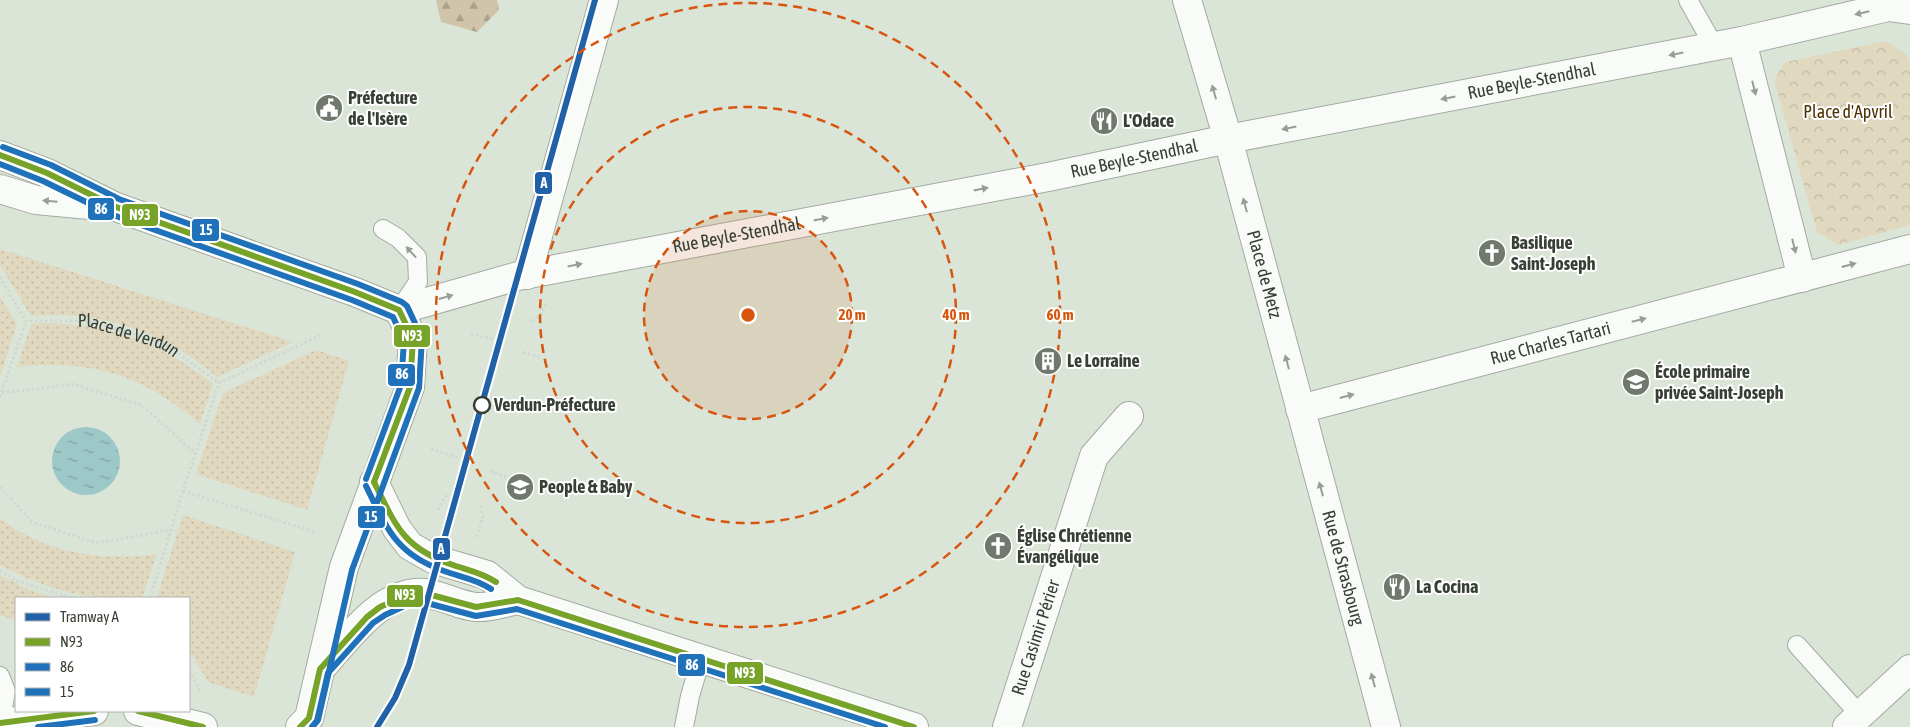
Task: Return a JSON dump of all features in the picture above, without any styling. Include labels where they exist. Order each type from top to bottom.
[{"type":"street","points":[[0,155],[47,173],[116,207],[355,292],[399,310],[527,275],[604,0]]},
{"type":"street","points":[[1187,0],[1228,139]]},
{"type":"street","points":[[1910,10],[1888,7],[1742,41],[1802,278],[1910,249]]},
{"type":"street","name":"Rue Beyle-Stendhal","points":[[527,275],[1742,41]]},
{"type":"street","name":"Place de Metz","points":[[1228,139],[1300,409]]},
{"type":"street","points":[[0,188],[36,200],[116,207]]},
{"type":"street","name":"Rue Charles Tartari","points":[[1300,409],[1802,278]]},
{"type":"street","points":[[305,724],[320,670],[344,567],[410,387],[413,339],[399,310]]},
{"type":"street","name":"Rue de Strasbourg","points":[[1300,409],[1386,727]]},
{"type":"street","name":"Rue Casimir Périer","points":[[1008,727],[1094,456],[1129,416]]},
{"type":"street","points":[[374,482],[397,529],[410,546],[433,559],[487,575],[518,600],[914,727]]},
{"type":"street","points":[[320,670],[367,618],[380,608],[409,594],[424,593],[476,608],[518,600]]},
{"type":"street","points":[[1854,721],[1910,669]]},
{"type":"street","points":[[0,723],[86,712]]},
{"type":"street","points":[[142,712],[203,727]]},
{"type":"lane","points":[[1688,0],[1714,46]]},
{"type":"lane","points":[[383,229],[398,238],[417,257],[418,282],[399,310]]},
{"type":"lane","points":[[1797,645],[1854,721]]},
{"type":"lane","points":[[684,727],[690,696],[701,659]]},
{"type":"lane","points":[[0,676],[6,691],[0,723]]},
{"type":"path","points":[[0,277],[26,321],[0,397]]},
{"type":"path","points":[[532,321],[541,314],[547,301]]},
{"type":"path","name":"Place de Verdun","points":[[26,321],[90,321],[165,344],[219,383]]},
{"type":"path","points":[[471,334],[492,339]]},
{"type":"path","points":[[150,597],[219,383],[321,335]]},
{"type":"path","points":[[523,352],[540,357]]},
{"type":"path","points":[[2,392],[73,384],[141,405],[196,454]]},
{"type":"path","points":[[432,449],[459,458]]},
{"type":"path","points":[[490,471],[506,477]]},
{"type":"path","points":[[0,487],[32,522],[96,543],[171,530]]},
{"type":"path","points":[[183,491],[315,532]]},
{"type":"path","points":[[438,510],[448,494]]},
{"type":"path","points":[[477,537],[483,516],[480,506]]},
{"type":"path","points":[[0,570],[17,581],[70,597]]},
{"type":"path","points":[[190,673],[204,698]]},
{"type":"green space","points":[[436,0],[497,0],[499,10],[477,32],[441,22]]},
{"type":"green space","name":"Place d'Apvril","points":[[1886,41],[1907,55],[1910,65],[1910,225],[1838,245],[1817,232],[1774,80],[1785,62]]},
{"type":"green space","points":[[0,249],[293,342],[217,377],[197,361],[176,348],[130,327],[82,317],[57,315],[31,316],[0,265]]},
{"type":"green space","points":[[0,297],[17,324],[0,377]]},
{"type":"green space","points":[[31,324],[70,324],[114,332],[135,338],[175,357],[213,384],[200,424],[158,393],[137,382],[115,374],[69,366],[17,367]]},
{"type":"green space","points":[[316,350],[349,361],[307,510],[196,474],[223,393]]},
{"type":"green space","points":[[183,515],[295,552],[254,697],[208,682],[190,652],[190,597],[157,597]]},
{"type":"green space","points":[[0,518],[35,540],[74,552],[115,557],[157,554],[142,597],[104,597],[72,593],[24,577],[0,565]]},
{"type":"green space","points":[[0,575],[30,590],[53,597],[15,597],[15,621],[0,615]]},
{"type":"water","points":[[93,427],[105,433],[114,442],[120,454],[118,474],[110,485],[93,495],[79,495],[62,485],[54,474],[52,454],[62,437],[73,429]]},
{"type":"tram line","name":"A","points":[[377,727],[395,698],[409,665],[595,0]]},
{"type":"transit line","name":"15","points":[[3,147],[51,165],[119,199],[358,284],[402,302],[407,306],[422,338],[419,388],[352,570],[318,720],[312,727]]},
{"type":"transit line","name":"N93","points":[[0,155],[47,173],[116,207],[355,292],[399,310],[413,339],[410,387],[374,482]]},
{"type":"transit line","name":"86","points":[[0,164],[43,181],[113,215],[352,300],[393,317],[404,341],[401,385],[366,479]]},
{"type":"transit line","name":"N93","points":[[374,482],[395,523],[412,543],[436,558],[481,574],[496,582]]},
{"type":"transit line","name":"86","points":[[366,486],[387,527],[404,548],[428,564],[474,580],[491,589]]},
{"type":"transit line","name":"N93","points":[[300,727],[309,718],[320,669],[367,617],[380,607],[409,594],[424,593],[476,607],[518,600],[914,727]]},
{"type":"transit line","name":"86","points":[[312,727],[317,721],[328,673],[373,623],[411,603],[423,602],[476,616],[517,609],[885,727]]},
{"type":"transit line","name":"N93","points":[[0,723],[86,712]]},
{"type":"transit line","name":"N93","points":[[142,712],[203,727]]},
{"type":"transit line","name":"86","points":[[38,727],[95,720]]},
{"type":"place","name":"Préfecture de l'Isère","points":[[329,108]]},
{"type":"place","name":"L'Odace","points":[[1104,121]]},
{"type":"place","name":"Basilique Saint-Joseph","points":[[1492,253]]},
{"type":"place","name":"Le Lorraine","points":[[1048,361]]},
{"type":"place","name":"École primaire privée Saint-Joseph","points":[[1636,382]]},
{"type":"place","name":"Verdun-Préfecture","points":[[482,405]]},
{"type":"place","name":"People & Baby","points":[[520,487]]},
{"type":"place","name":"Église Chrétienne Évangélique","points":[[998,546]]},
{"type":"place","name":"La Cocina","points":[[1397,587]]}]
